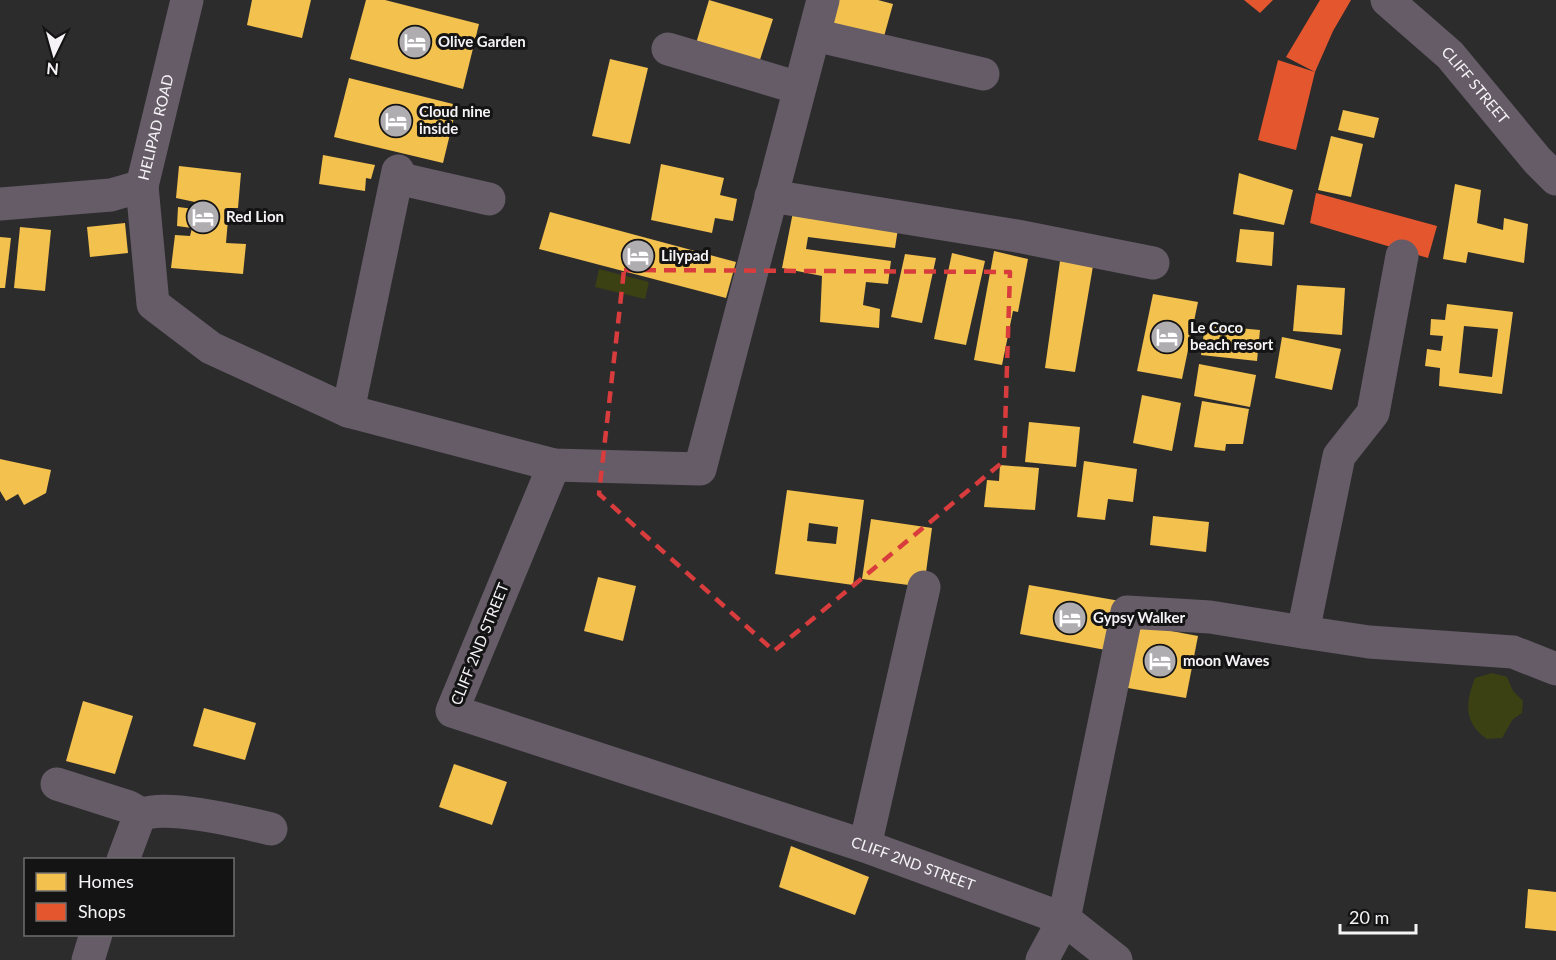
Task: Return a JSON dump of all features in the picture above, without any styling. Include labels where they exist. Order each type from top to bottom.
[{"type":"street","name":"HELIPAD ROAD","points":[[0,204],[111,195],[142,186],[187,0]]},
{"type":"street","points":[[142,186],[153,304],[211,348],[348,411],[554,465],[700,470],[823,0]]},
{"type":"street","name":"CLIFF STREET","points":[[1387,0],[1450,55],[1537,160],[1556,178]]},
{"type":"street","points":[[814,35],[983,74]]},
{"type":"street","points":[[668,49],[799,88]]},
{"type":"street","points":[[348,411],[398,174],[489,199]]},
{"type":"street","points":[[771,196],[1017,236],[1153,263]]},
{"type":"street","points":[[1303,632],[1339,456],[1373,413],[1402,256]]},
{"type":"street","name":"CLIFF 2ND STREET","points":[[554,465],[452,711],[866,846],[1064,919],[1116,960]]},
{"type":"street","points":[[866,846],[924,587]]},
{"type":"street","points":[[1042,960],[1064,919],[1126,612],[1210,617],[1369,642],[1513,652],[1556,669]]},
{"type":"street","points":[[57,784],[129,807],[141,814]]},
{"type":"street","points":[[124,858],[141,814],[150,810],[203,815],[272,829]]},
{"type":"street","points":[[87,960],[95,936]]},
{"type":"highlighted area","points":[[624,270],[1010,272],[1004,461],[774,651],[599,494]]},
{"type":"shaded area","points":[[599,269],[649,282],[645,299],[595,287]]},
{"type":"shaded area","points":[[1492,673],[1507,677],[1513,691],[1523,701],[1522,713],[1513,719],[1502,738],[1487,739],[1479,733],[1470,719],[1468,704],[1475,678]]},
{"type":"building: Homes","points":[[252,0],[311,0],[302,38],[247,25]]},
{"type":"building: Homes","name":"Olive Garden","points":[[366,0],[385,0],[479,24],[463,89],[350,59]]},
{"type":"building: Homes","points":[[709,0],[773,19],[757,69],[694,50]]},
{"type":"building: Homes","points":[[837,0],[878,0],[893,4],[883,40],[830,27]]},
{"type":"building: Homes","points":[[610,59],[648,68],[630,144],[592,136]]},
{"type":"building: Homes","name":"Cloud nine inside","points":[[349,78],[457,105],[443,163],[334,137]]},
{"type":"building: Homes","points":[[1343,110],[1379,118],[1374,138],[1338,130]]},
{"type":"building: Homes","points":[[1331,136],[1363,144],[1351,197],[1318,190]]},
{"type":"building: Homes","points":[[323,155],[375,165],[371,179],[366,178],[365,191],[319,184]]},
{"type":"building: Homes","points":[[661,164],[724,178],[720,195],[737,199],[733,221],[715,218],[712,233],[651,220]]},
{"type":"building: Homes","name":"Red Lion","points":[[179,166],[241,173],[238,208],[229,208],[226,243],[246,244],[243,274],[171,268],[175,235],[190,236],[192,228],[177,226],[178,207],[194,209],[195,202],[176,198]]},
{"type":"building: Homes","points":[[1239,173],[1293,190],[1284,225],[1233,214]]},
{"type":"building: Homes","points":[[1455,184],[1481,190],[1477,223],[1503,230],[1504,218],[1528,224],[1524,263],[1468,252],[1466,263],[1443,259]]},
{"type":"building: Homes","points":[[794,207],[899,222],[895,248],[808,237],[806,249],[891,261],[888,284],[866,282],[863,305],[880,309],[879,328],[820,322],[822,276],[782,268]]},
{"type":"building: Homes","name":"Lilypad","points":[[550,212],[736,262],[726,298],[539,249]]},
{"type":"building: Homes","points":[[125,223],[128,253],[90,257],[87,227]]},
{"type":"building: Homes","points":[[20,227],[51,230],[45,291],[14,288]]},
{"type":"building: Homes","points":[[1240,229],[1274,232],[1272,266],[1236,262]]},
{"type":"building: Homes","points":[[0,237],[11,238],[5,288],[0,288]]},
{"type":"building: Homes","points":[[994,251],[1028,259],[1018,312],[1013,311],[1002,365],[974,360]]},
{"type":"building: Homes","points":[[952,253],[985,261],[966,345],[934,339]]},
{"type":"building: Homes","points":[[905,254],[936,258],[922,323],[891,317]]},
{"type":"building: Homes","points":[[1060,261],[1093,266],[1075,372],[1045,368]]},
{"type":"building: Homes","points":[[1297,285],[1345,288],[1342,335],[1293,331]]},
{"type":"building: Homes","name":"Le Coco beach resort","points":[[1153,294],[1198,302],[1182,379],[1137,371]]},
{"type":"building: Homes","points":[[1447,304],[1513,312],[1502,394],[1439,386],[1440,368],[1425,366],[1427,349],[1441,351],[1443,336],[1430,335],[1431,319],[1445,320]],"holes":[[[1464,326],[1498,329],[1492,377],[1459,373]]]},
{"type":"building: Homes","points":[[1205,325],[1260,330],[1257,361],[1201,355]]},
{"type":"building: Homes","points":[[1282,337],[1341,349],[1332,390],[1275,378]]},
{"type":"building: Homes","points":[[1199,364],[1256,375],[1250,407],[1194,396]]},
{"type":"building: Homes","points":[[1142,395],[1181,403],[1172,451],[1133,443]]},
{"type":"building: Homes","points":[[1202,401],[1249,409],[1243,444],[1226,444],[1225,451],[1194,447]]},
{"type":"building: Homes","points":[[1029,422],[1080,427],[1076,467],[1025,462]]},
{"type":"building: Homes","points":[[0,459],[51,470],[46,493],[24,505],[18,494],[6,501],[0,491]]},
{"type":"building: Homes","points":[[1084,461],[1137,469],[1133,502],[1108,499],[1105,520],[1077,517]]},
{"type":"building: Homes","points":[[1000,465],[1039,468],[1035,510],[984,507],[987,480],[999,481]]},
{"type":"building: Homes","points":[[787,490],[864,500],[853,585],[775,574]],"holes":[[[809,523],[838,527],[836,544],[807,541]]]},
{"type":"building: Homes","points":[[1153,516],[1209,522],[1206,552],[1150,545]]},
{"type":"building: Homes","points":[[871,519],[932,528],[924,587],[862,579]]},
{"type":"building: Homes","points":[[598,577],[636,586],[623,641],[584,631]]},
{"type":"building: Homes","name":"Gypsy Walker","points":[[1029,585],[1120,601],[1111,651],[1020,634]]},
{"type":"building: Homes","name":"moon Waves","points":[[1134,624],[1198,636],[1186,698],[1122,687]]},
{"type":"building: Homes","points":[[83,701],[133,716],[115,774],[66,761]]},
{"type":"building: Homes","points":[[204,708],[256,723],[245,760],[193,746]]},
{"type":"building: Homes","points":[[454,764],[507,782],[492,825],[439,807]]},
{"type":"building: Homes","points":[[791,846],[869,877],[855,915],[779,887]]},
{"type":"building: Homes","points":[[1528,889],[1556,892],[1556,931],[1525,928]]},
{"type":"building: Shops","points":[[1244,0],[1273,0],[1260,13]]},
{"type":"building: Shops","points":[[1320,0],[1351,0],[1333,31],[1315,72],[1286,57]]},
{"type":"building: Shops","points":[[1278,60],[1315,72],[1296,150],[1258,140]]},
{"type":"building: Shops","points":[[1316,193],[1437,226],[1428,258],[1310,223]]},
{"type":"place","name":"Olive Garden","points":[[415,42]]},
{"type":"place","name":"Cloud nine inside","points":[[396,121]]},
{"type":"place","name":"Red Lion","points":[[203,217]]},
{"type":"place","name":"Lilypad","points":[[638,256]]},
{"type":"place","name":"Le Coco beach resort","points":[[1167,337]]},
{"type":"place","name":"Gypsy Walker","points":[[1070,618]]},
{"type":"place","name":"moon Waves","points":[[1160,661]]}]
